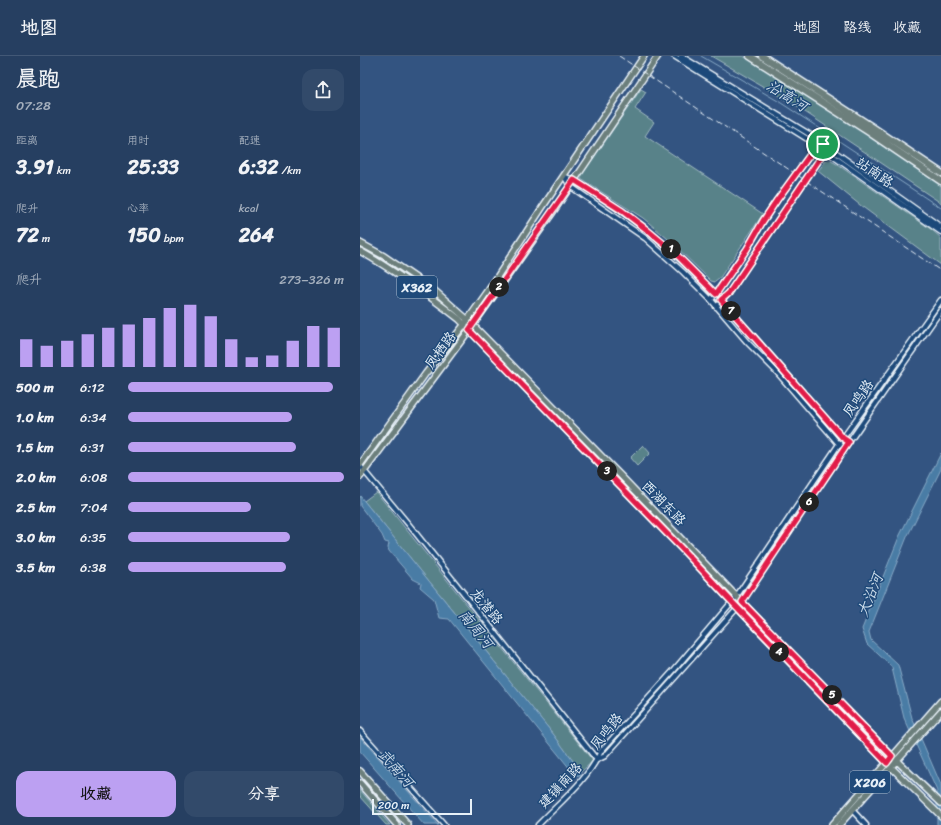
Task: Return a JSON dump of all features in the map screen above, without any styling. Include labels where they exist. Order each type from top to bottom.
[{"type":"highway","points":[[750,56],[863,128],[941,181]]},
{"type":"highway","points":[[762,56],[941,173]]},
{"type":"main road","name":"凤栖路","points":[[360,466],[426,373],[468,320],[644,56]]},
{"type":"main road","name":"凤栖路","points":[[360,477],[473,325],[658,56]]},
{"type":"main road","name":"西湖东路","points":[[360,243],[384,256],[435,291],[468,320],[620,475],[736,597],[894,758],[941,803]]},
{"type":"main road","name":"西湖东路","points":[[360,251],[381,263],[430,296],[464,325],[889,765],[941,816]]},
{"type":"main road","name":"X206","points":[[839,825],[889,765],[908,738],[941,700]]},
{"type":"main road","name":"X206","points":[[894,758],[911,744],[941,711]]},
{"type":"main road","name":"X206","points":[[832,825],[889,765]]},
{"type":"main road","points":[[360,771],[408,825]]},
{"type":"main road","points":[[360,783],[397,825]]},
{"type":"street","name":"站南路","points":[[674,56],[817,145],[941,232]]},
{"type":"street","name":"站南路","points":[[681,56],[814,137],[941,227]]},
{"type":"street","points":[[710,300],[716,294],[747,249],[770,210],[817,145],[823,144],[825,151],[729,293],[716,307]]},
{"type":"street","points":[[564,176],[574,180],[621,210],[676,254],[716,294],[843,438],[849,442]]},
{"type":"street","points":[[564,176],[570,186],[645,238],[683,272],[747,342],[775,370],[839,444],[845,448]]},
{"type":"street","name":"凤鸣路","points":[[597,760],[602,751],[736,597],[843,438],[941,300]]},
{"type":"street","name":"凤鸣路","points":[[597,760],[605,756],[742,602],[849,442],[941,310]]},
{"type":"street","name":"龙潜路","points":[[360,466],[597,760]]},
{"type":"street","points":[[360,731],[444,825]]},
{"type":"street","name":"建镇南路","points":[[539,825],[573,790],[597,760]]},
{"type":"street","points":[[852,810],[866,825]]},
{"type":"green space","points":[[711,56],[743,56],[807,95],[941,184],[941,203],[793,104]]},
{"type":"green space","points":[[641,89],[646,92],[635,109],[654,122],[645,136],[763,214],[719,279],[715,282],[711,281],[668,239],[643,218],[581,179],[581,176]]},
{"type":"green space","points":[[829,160],[932,230],[941,238],[941,265],[860,205],[818,171],[825,162]]},
{"type":"green space","points":[[643,445],[650,453],[637,466],[630,458]]},
{"type":"green space","points":[[376,492],[593,761],[581,772],[554,735],[364,501]]},
{"type":"green space","points":[[360,790],[390,825],[386,825],[360,796]]},
{"type":"water","points":[[941,453],[941,469],[907,537],[869,632],[871,640],[898,665],[912,718],[941,785],[941,825],[937,825],[937,791],[904,718],[892,668],[867,644],[862,629],[899,537]]},
{"type":"water","points":[[360,496],[554,735],[581,772],[580,776],[575,775],[449,619],[439,618],[434,599],[420,587],[421,583],[413,579],[389,551],[389,543],[385,542],[382,535],[360,506]]},
{"type":"water","points":[[360,737],[438,825],[424,825],[360,752]]},
{"type":"waterway","name":"沿高河","points":[[701,56],[778,101],[941,208]]},
{"type":"railway","points":[[619,56],[941,271]]},
{"type":"route","points":[[823,144],[825,151],[729,293],[721,300],[843,438],[849,442],[742,602],[892,756],[887,763],[469,330],[551,215],[574,180],[621,210],[646,229],[676,254],[716,294],[747,249],[777,200],[817,145],[823,144]]},
{"type":"water label","name":"大沿河","points":[[870,595]]},
{"type":"water label","name":"南周河","points":[[476,629]]},
{"type":"water label","name":"武南河","points":[[396,768]]}]
